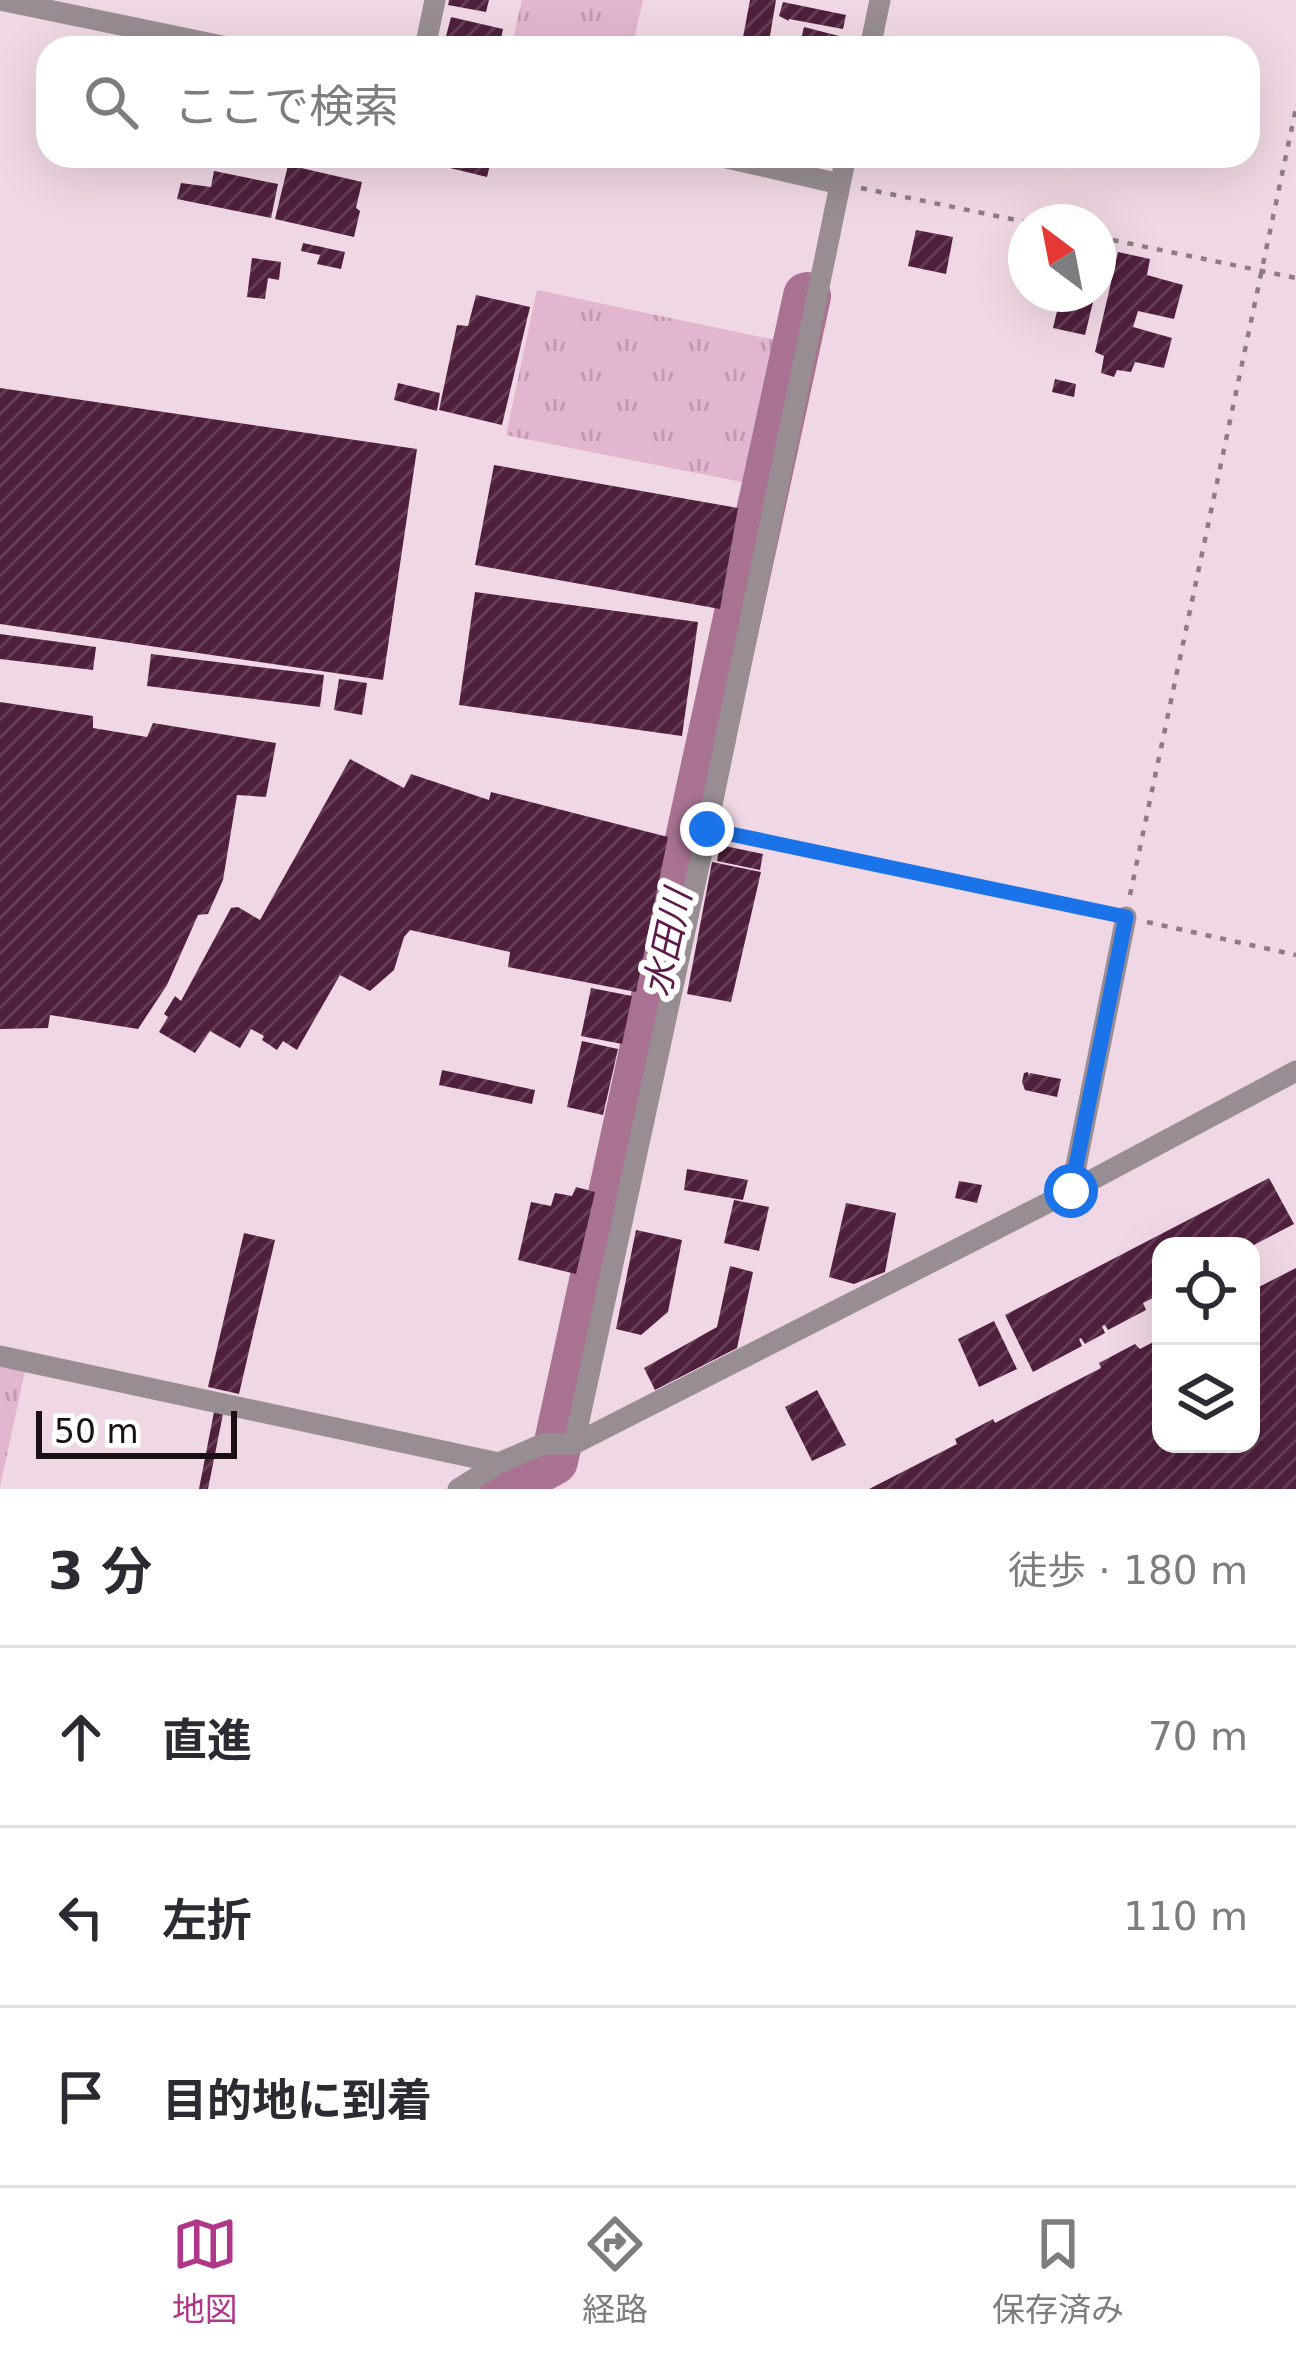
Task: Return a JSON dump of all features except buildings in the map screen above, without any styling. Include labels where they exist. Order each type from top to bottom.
[{"type":"street","points":[[0,0],[174,36]]},
{"type":"street","points":[[428,36],[435,0]]},
{"type":"street","points":[[872,36],[880,0]]},
{"type":"street","points":[[770,168],[840,184]]},
{"type":"street","points":[[574,1444],[843,168]]},
{"type":"street","points":[[1071,1191],[1126,917]]},
{"type":"street","points":[[458,1489],[544,1444],[574,1444],[1296,1071]]},
{"type":"street","points":[[0,1356],[500,1463]]},
{"type":"path","points":[[1126,917],[1296,108]]},
{"type":"path","points":[[840,184],[1008,218]]},
{"type":"path","points":[[1116,241],[1296,278]]},
{"type":"path","points":[[707,829],[1296,955]]},
{"type":"green space","points":[[522,0],[643,0],[635,36],[514,36]]},
{"type":"green space","points":[[537,290],[780,341],[747,483],[506,435]]},
{"type":"green space","points":[[0,1366],[25,1371],[0,1487]]},
{"type":"waterway","name":"水田川","points":[[503,1489],[554,1461],[807,296]]},
{"type":"route","points":[[707,829],[1126,917],[1071,1191]]}]
